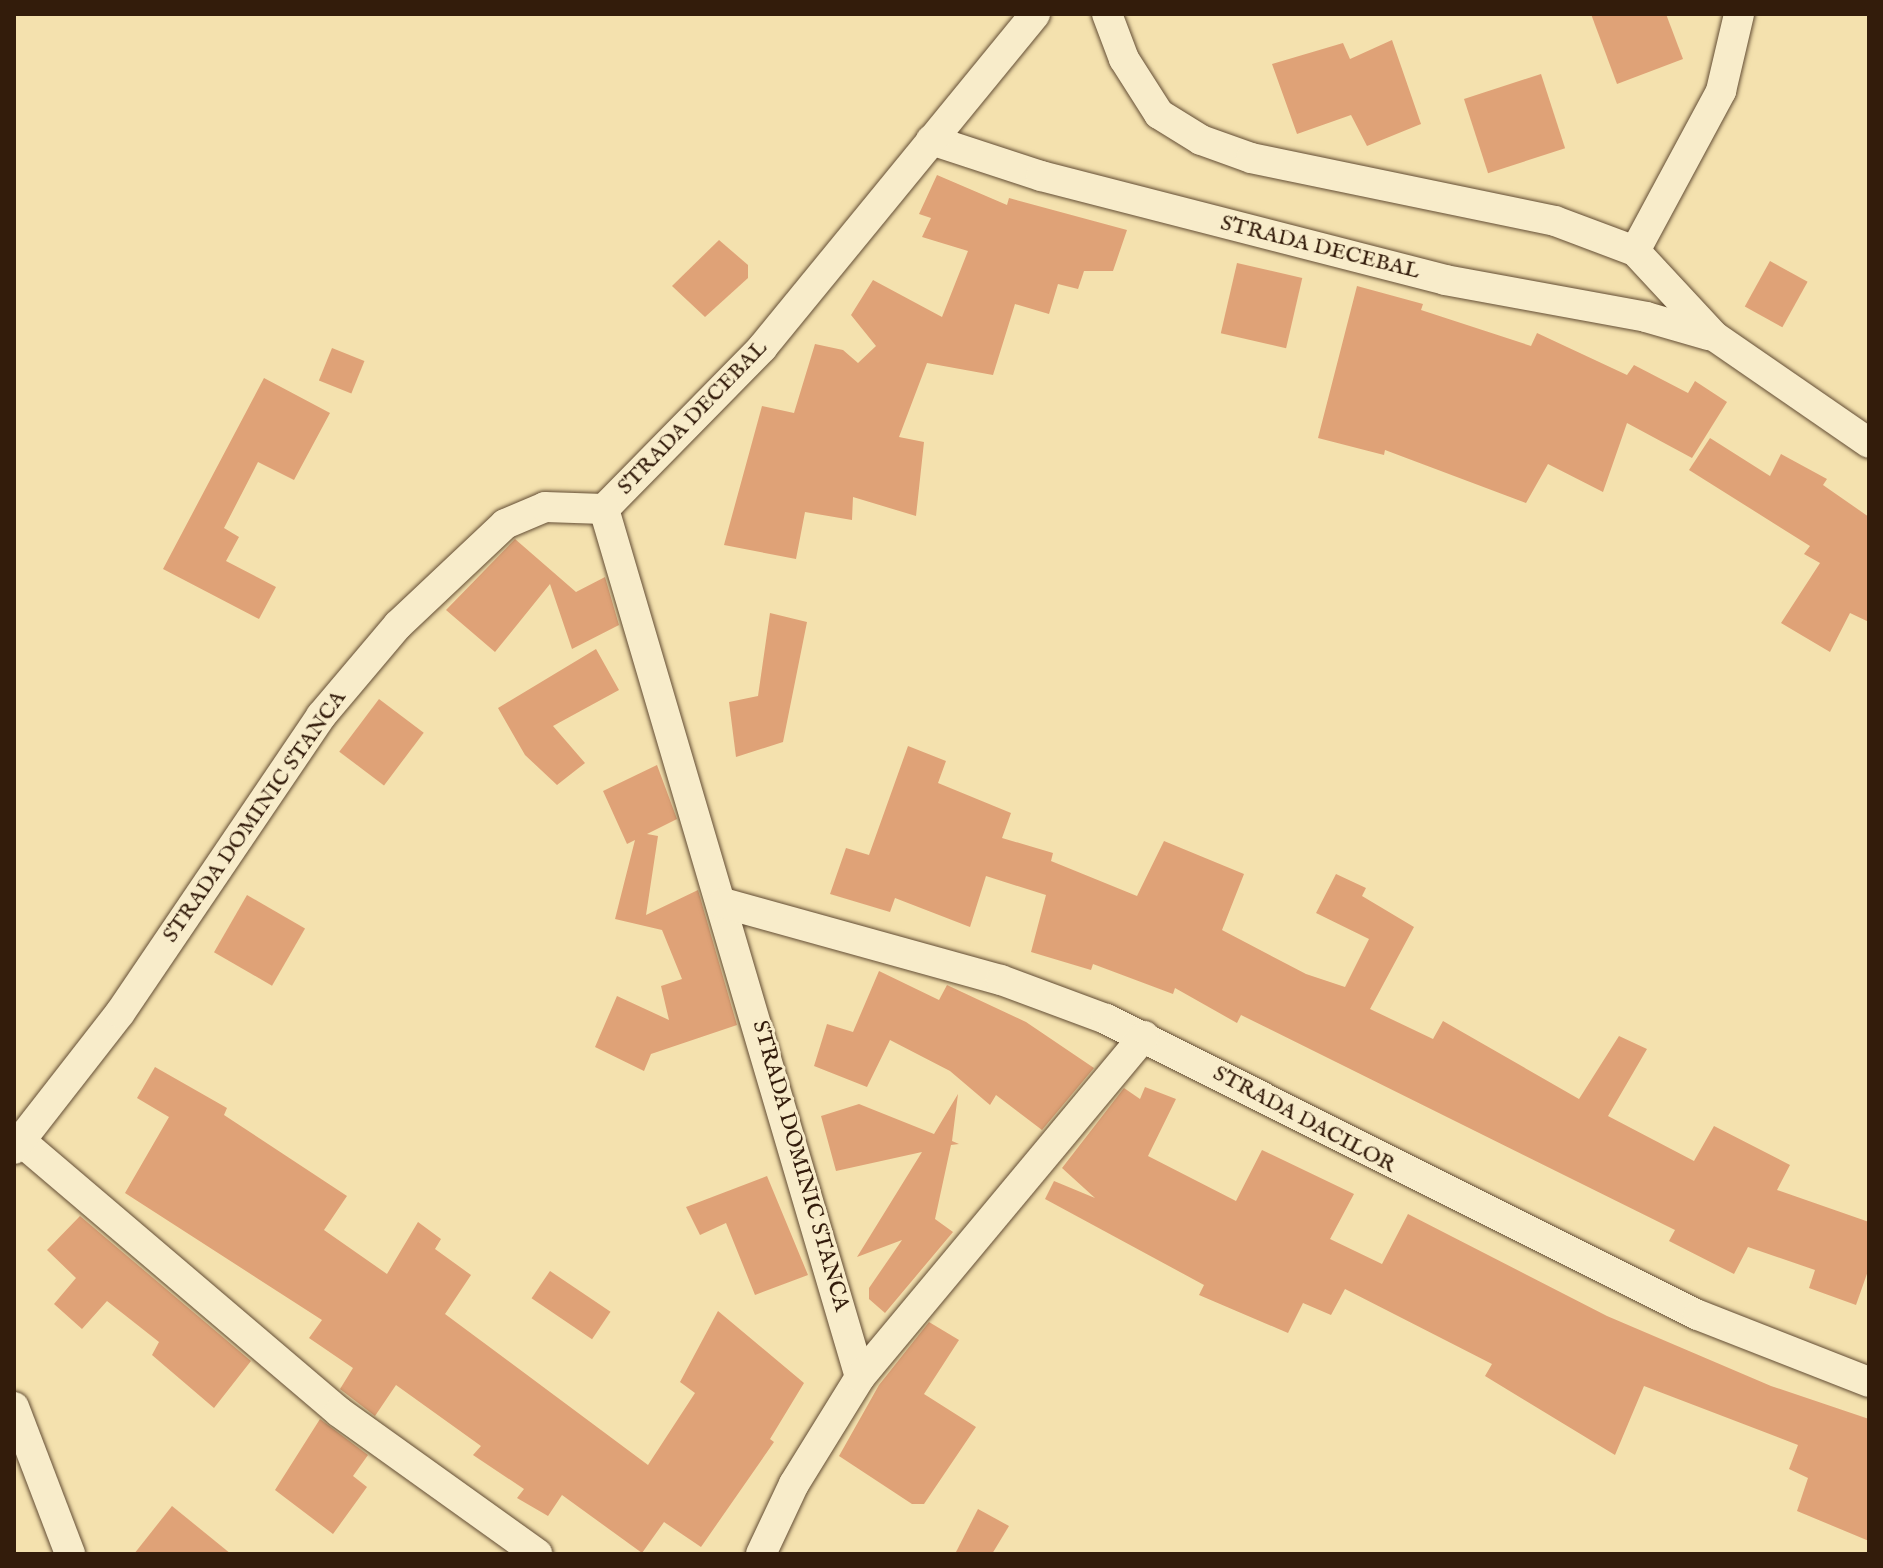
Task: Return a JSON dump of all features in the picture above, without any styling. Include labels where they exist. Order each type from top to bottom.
[{"type":"street","name":"STRADA DECEBAL","points":[[604,509],[762,348],[1035,14]]},
{"type":"street","name":"STRADA DECEBAL","points":[[1107,14],[1124,59],[1159,114],[1201,140],[1251,158],[1555,221],[1635,251],[1714,336],[1869,443]]},
{"type":"street","points":[[1635,251],[1721,91],[1739,14]]},
{"type":"street","name":"STRADA DECEBAL","points":[[931,140],[1056,180],[1445,280],[1646,317],[1714,336]]},
{"type":"street","name":"STRADA DOMINIC STANCA","points":[[537,1554],[339,1412],[18,1146],[120,1013],[321,716],[398,625],[505,524],[545,507],[604,509],[723,903],[860,1377]]},
{"type":"street","name":"STRADA DACILOR","points":[[723,903],[1001,980],[1144,1036],[1387,1164],[1698,1315],[1869,1382]]},
{"type":"street","points":[[761,1554],[794,1484],[860,1377],[1144,1036]]},
{"type":"street","points":[[14,1407],[70,1554]]},
{"type":"building","points":[[1591,14],[1666,14],[1683,59],[1617,84]]},
{"type":"building","points":[[1392,40],[1421,124],[1367,146],[1351,115],[1297,134],[1272,64],[1343,43],[1350,59]]},
{"type":"building","points":[[1541,74],[1565,148],[1488,173],[1464,99]]},
{"type":"building","points":[[937,175],[1007,205],[1009,198],[1127,230],[1113,271],[1084,271],[1078,289],[1058,284],[1049,314],[1015,304],[993,375],[927,363],[899,437],[924,442],[916,516],[853,497],[852,520],[805,512],[796,559],[724,545],[762,406],[794,413],[815,344],[843,350],[858,363],[876,346],[851,315],[873,280],[942,317],[968,251],[922,237],[931,218],[919,214]]},
{"type":"building","points":[[719,240],[748,265],[748,278],[705,317],[672,286]]},
{"type":"building","points":[[1770,261],[1808,282],[1782,327],[1745,306]]},
{"type":"building","points":[[1237,263],[1302,278],[1286,348],[1221,333]]},
{"type":"building","points":[[1357,286],[1423,304],[1421,310],[1531,346],[1537,333],[1627,375],[1634,365],[1688,393],[1695,381],[1727,402],[1692,458],[1627,423],[1603,492],[1548,464],[1526,503],[1385,450],[1384,455],[1318,438]]},
{"type":"building","points":[[332,348],[364,361],[351,394],[319,380]]},
{"type":"building","points":[[264,378],[330,413],[294,480],[258,462],[224,528],[239,537],[226,561],[276,587],[259,619],[163,569]]},
{"type":"building","points":[[1710,438],[1770,476],[1781,454],[1827,479],[1823,485],[1869,517],[1869,622],[1850,613],[1830,652],[1781,623],[1820,563],[1804,554],[1810,546],[1689,470]]},
{"type":"building","points":[[515,539],[576,592],[605,577],[619,625],[572,649],[550,584],[495,652],[446,610]]},
{"type":"building","points":[[770,613],[807,622],[783,742],[736,757],[729,702],[758,696]]},
{"type":"building","points":[[596,649],[619,690],[553,726],[585,763],[557,785],[525,755],[498,708]]},
{"type":"building","points":[[379,699],[424,733],[384,785],[339,752]]},
{"type":"building","points":[[908,746],[946,761],[938,783],[1011,813],[1002,838],[1053,853],[1051,861],[1137,896],[1164,841],[1244,874],[1222,930],[1306,974],[1345,987],[1369,939],[1316,913],[1336,874],[1366,888],[1362,896],[1414,927],[1370,1009],[1433,1039],[1443,1021],[1579,1099],[1619,1036],[1647,1049],[1608,1116],[1694,1161],[1714,1126],[1790,1165],[1777,1190],[1869,1222],[1869,1268],[1856,1305],[1809,1288],[1815,1270],[1748,1247],[1734,1274],[1669,1241],[1675,1230],[1241,1015],[1237,1023],[1175,988],[1173,994],[1093,964],[1091,970],[1031,952],[1046,895],[986,876],[970,927],[895,898],[890,912],[830,894],[846,848],[869,855]]},
{"type":"building","points":[[657,765],[677,819],[647,834],[658,836],[646,915],[698,890],[737,1025],[651,1054],[644,1071],[595,1047],[617,996],[669,1020],[661,986],[682,979],[662,930],[615,919],[635,840],[627,844],[603,791]]},
{"type":"building","points":[[247,895],[305,928],[272,986],[214,952]]},
{"type":"building","points":[[879,971],[939,1000],[947,985],[1026,1022],[1094,1068],[1042,1130],[996,1095],[990,1105],[950,1071],[890,1040],[867,1087],[814,1066],[827,1024],[853,1032]]},
{"type":"building","points":[[155,1067],[227,1108],[224,1115],[347,1196],[324,1230],[387,1274],[418,1222],[441,1239],[435,1249],[471,1275],[445,1314],[648,1465],[695,1393],[680,1382],[718,1311],[804,1383],[770,1439],[774,1442],[701,1547],[664,1522],[642,1553],[562,1495],[548,1516],[517,1498],[524,1489],[473,1455],[481,1446],[396,1385],[375,1416],[340,1389],[353,1368],[309,1338],[322,1320],[125,1193],[169,1117],[137,1098]]},
{"type":"building","points":[[1145,1087],[1176,1099],[1148,1156],[1236,1201],[1262,1150],[1354,1194],[1330,1239],[1382,1264],[1408,1214],[1607,1316],[1771,1386],[1869,1419],[1869,1541],[1797,1511],[1808,1478],[1789,1469],[1798,1445],[1644,1386],[1615,1455],[1485,1376],[1492,1364],[1345,1289],[1331,1315],[1303,1303],[1288,1333],[1199,1295],[1204,1285],[1045,1199],[1054,1181],[1095,1198],[1062,1168],[1124,1088],[1140,1099]]},
{"type":"building","points":[[958,1094],[952,1141],[959,1144],[951,1145],[935,1219],[953,1232],[885,1313],[869,1299],[869,1288],[902,1240],[857,1257],[922,1152],[836,1171],[821,1116],[859,1104],[934,1134]]},
{"type":"building","points":[[767,1176],[808,1275],[755,1295],[726,1223],[700,1235],[686,1207]]},
{"type":"building","points":[[80,1216],[251,1361],[214,1408],[152,1355],[159,1342],[107,1301],[82,1329],[54,1304],[76,1278],[47,1250]]},
{"type":"building","points":[[550,1271],[611,1312],[592,1339],[532,1298]]},
{"type":"building","points":[[929,1322],[959,1340],[924,1394],[976,1427],[924,1504],[912,1504],[839,1456],[879,1385]]},
{"type":"building","points":[[320,1419],[368,1455],[353,1476],[367,1487],[333,1534],[275,1490]]},
{"type":"building","points":[[172,1506],[231,1554],[134,1554]]},
{"type":"building","points":[[978,1509],[1009,1526],[992,1554],[955,1554]]}]
